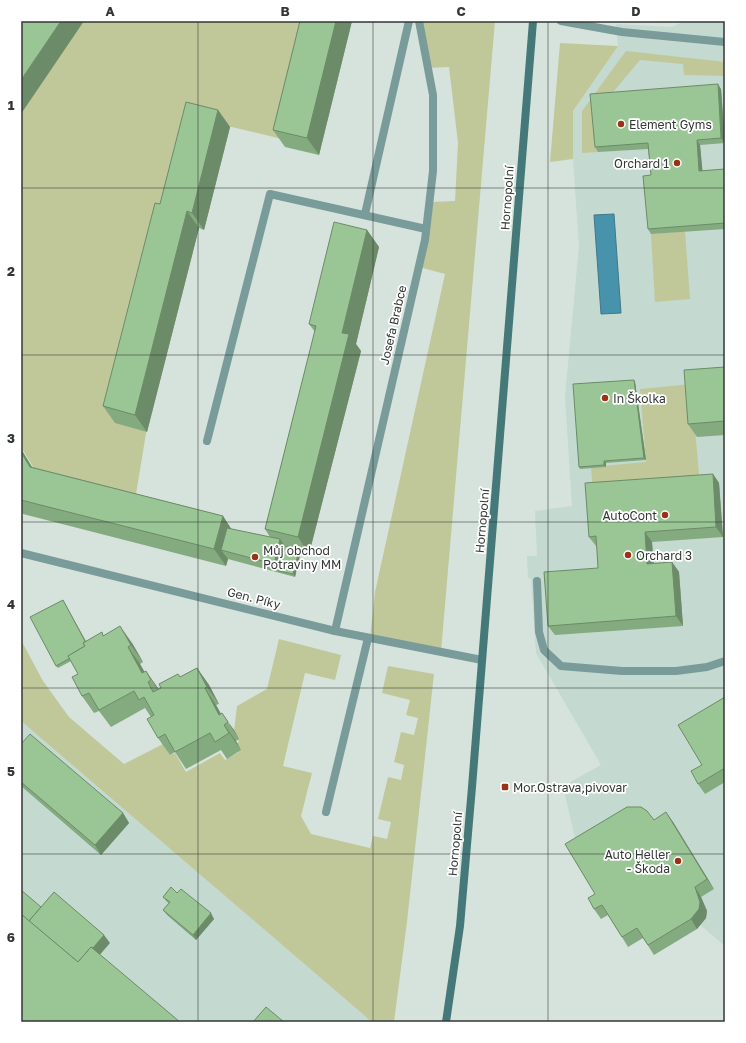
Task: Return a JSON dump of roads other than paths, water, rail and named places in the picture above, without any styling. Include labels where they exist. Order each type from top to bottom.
[{"type":"street","points":[[365,214],[409,21]]},
{"type":"street","name":"Josefa Brabce","points":[[335,631],[426,229],[433,171],[433,95],[419,21]]},
{"type":"street","name":"Hornopolní","points":[[446,1022],[460,918],[533,21]]},
{"type":"street","points":[[561,21],[622,32],[725,42]]},
{"type":"street","points":[[207,441],[270,194],[365,214],[426,229]]},
{"type":"street","name":"Gen. Píky","points":[[21,553],[335,631],[482,660]]},
{"type":"street","points":[[537,581],[539,632],[544,650],[561,666],[622,671],[676,671],[707,667],[725,661]]},
{"type":"street","points":[[326,812],[368,638]]},
{"type":"water","points":[[614,214],[621,313],[601,314],[594,215]]},
{"type":"place","name":"Element Gyms","points":[[621,124]]},
{"type":"place","name":"Orchard 1","points":[[677,163]]},
{"type":"place","name":"In Školka","points":[[605,398]]},
{"type":"place","name":"AutoCont","points":[[665,515]]},
{"type":"place","name":"Orchard 3","points":[[628,555]]},
{"type":"place","name":"Můj obchod Potraviny MM","points":[[255,557]]},
{"type":"place","name":"Mor.Ostrava,pivovar","points":[[505,787]]},
{"type":"place","name":"Auto Heller - Škoda","points":[[678,861]]}]
